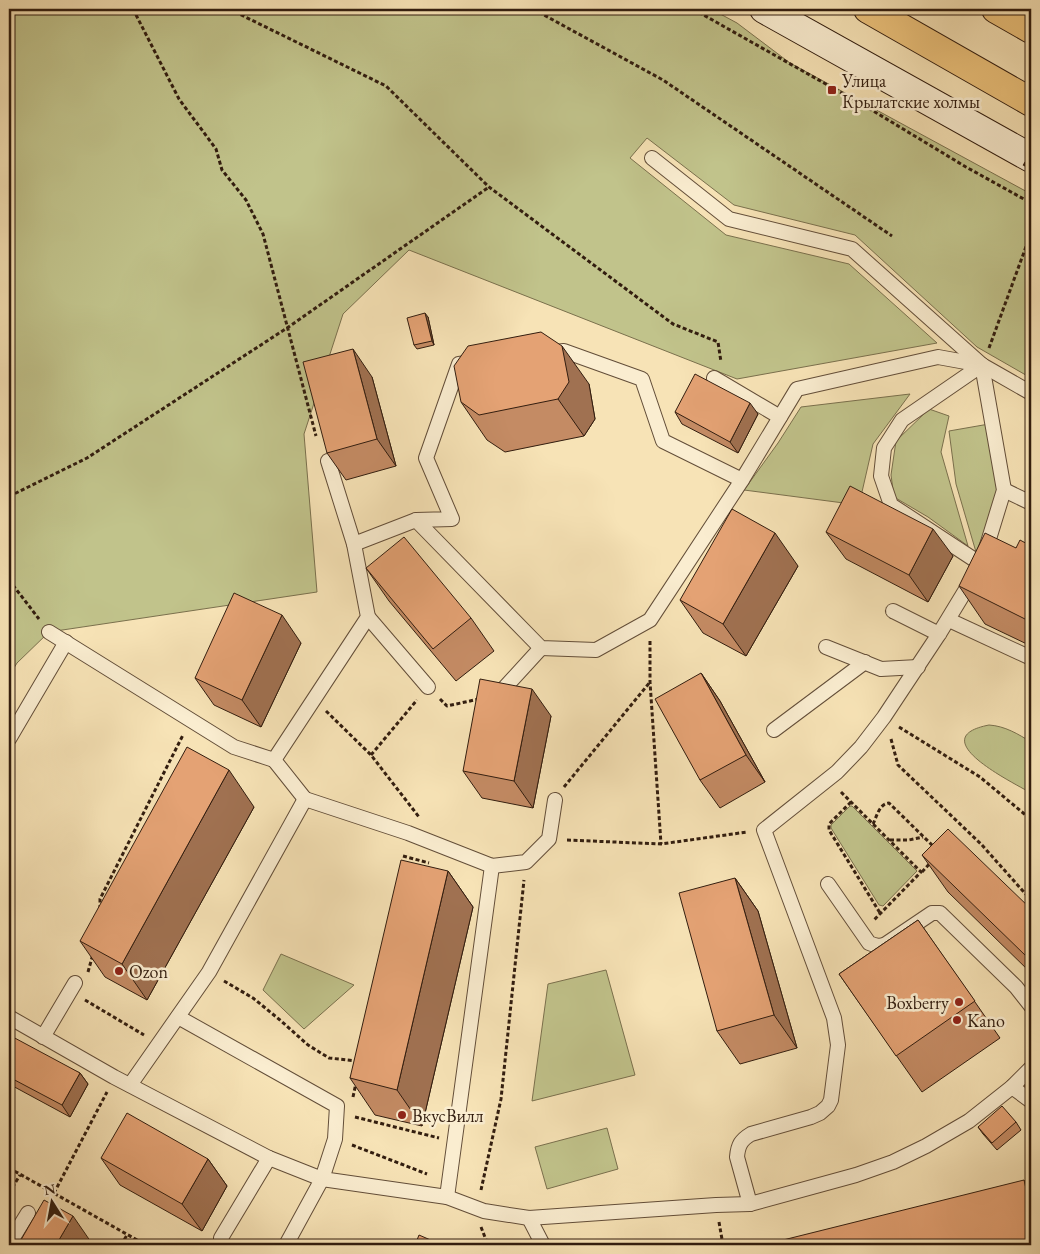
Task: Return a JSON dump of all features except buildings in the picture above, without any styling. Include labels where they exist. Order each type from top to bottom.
[{"type":"main road","points":[[764,9],[1027,162]]},
{"type":"main road","points":[[868,9],[1031,102]]},
{"type":"main road","points":[[996,9],[1031,29]]},
{"type":"lane","points":[[652,158],[729,219],[852,249],[982,365],[1031,393]]},
{"type":"lane","points":[[535,355],[564,351],[642,378],[663,441],[742,480]]},
{"type":"lane","points":[[416,520],[541,648],[596,650],[650,620],[742,480],[797,389],[938,357],[982,365]]},
{"type":"lane","points":[[354,544],[416,520],[452,519],[426,458],[458,364],[478,362]]},
{"type":"lane","points":[[750,1204],[737,1157],[737,1149],[740,1143],[751,1134],[811,1117],[824,1110],[831,1100],[838,1046],[834,1018],[764,830],[837,772],[861,747],[884,717],[949,620],[981,564],[1004,490],[982,365]]},
{"type":"lane","points":[[981,564],[891,505],[881,476],[884,448],[902,420],[982,365]]},
{"type":"lane","points":[[719,381],[780,417]]},
{"type":"lane","points":[[328,461],[354,544],[368,616],[428,687]]},
{"type":"lane","points":[[1004,490],[1031,503]]},
{"type":"lane","points":[[893,611],[939,634]]},
{"type":"lane","points":[[274,760],[368,616]]},
{"type":"lane","points":[[949,620],[1031,658]]},
{"type":"lane","points":[[49,632],[234,747],[274,760],[305,799],[408,833],[492,866],[526,862],[549,839],[555,800]]},
{"type":"lane","points":[[9,740],[66,642]]},
{"type":"lane","points":[[826,647],[880,669],[918,667]]},
{"type":"lane","points":[[498,695],[541,648]]},
{"type":"lane","points":[[774,730],[865,662]]},
{"type":"lane","points":[[130,1085],[209,972],[305,799]]},
{"type":"lane","points":[[448,1190],[492,866]]},
{"type":"lane","points":[[828,884],[874,946],[882,946],[928,915],[940,913],[1016,987],[1031,1006]]},
{"type":"lane","points":[[43,1038],[80,981]]},
{"type":"lane","points":[[9,1017],[114,1077],[269,1158],[322,1179],[448,1190],[472,1206],[484,1211],[529,1218],[716,1204],[750,1204],[856,1175],[893,1162],[926,1146],[969,1121],[1012,1087],[1031,1068]]},
{"type":"lane","points":[[178,1017],[338,1106],[334,1139],[322,1179],[286,1245]]},
{"type":"lane","points":[[1012,1087],[1031,1101]]},
{"type":"lane","points":[[221,1238],[269,1158]]},
{"type":"lane","points":[[9,1244],[28,1213]]},
{"type":"lane","points":[[529,1218],[543,1245]]},
{"type":"path","points":[[132,9],[179,99],[216,149],[222,170],[246,200],[263,234],[316,436]]},
{"type":"path","points":[[229,9],[386,86],[489,187],[673,324],[718,342],[719,381]]},
{"type":"path","points":[[533,9],[663,80],[892,236]]},
{"type":"path","points":[[693,9],[870,109],[966,167],[1031,202]]},
{"type":"path","points":[[1027,162],[1031,153]]},
{"type":"path","points":[[9,494],[12,495],[87,458],[287,328],[489,187]]},
{"type":"path","points":[[982,365],[1031,233]]},
{"type":"path","points":[[9,580],[11,586],[49,632]]},
{"type":"path","points":[[650,620],[650,682],[661,844]]},
{"type":"path","points":[[555,800],[650,682]]},
{"type":"path","points":[[371,755],[428,687],[447,706],[498,695]]},
{"type":"path","points":[[314,700],[371,755],[441,847]]},
{"type":"path","points":[[884,717],[980,776],[1028,817],[1031,822]]},
{"type":"path","points":[[884,717],[898,765],[981,844],[1031,900]]},
{"type":"path","points":[[99,916],[100,898],[190,720]]},
{"type":"path","points":[[847,798],[922,872]]},
{"type":"path","points":[[851,802],[829,824],[829,830],[880,913]]},
{"type":"path","points":[[862,932],[922,872],[932,861],[934,855],[932,845],[889,804],[883,804],[880,807],[873,824]]},
{"type":"path","points":[[1028,817],[1031,812]]},
{"type":"path","points":[[549,839],[661,844],[764,830]]},
{"type":"path","points":[[403,856],[408,833]]},
{"type":"path","points":[[889,840],[909,840],[924,836]]},
{"type":"path","points":[[472,1206],[481,1189],[501,1099],[526,862]]},
{"type":"path","points":[[80,981],[94,952]]},
{"type":"path","points":[[209,972],[253,998],[308,1045],[329,1058],[360,1062]]},
{"type":"path","points":[[80,997],[158,1044]]},
{"type":"path","points":[[54,1193],[114,1077]]},
{"type":"path","points":[[349,1116],[356,1080]]},
{"type":"path","points":[[338,1106],[349,1116],[454,1142]]},
{"type":"path","points":[[1031,1114],[1031,1128]]},
{"type":"path","points":[[334,1139],[448,1190],[481,1189]]},
{"type":"path","points":[[9,1168],[146,1245]]},
{"type":"path","points":[[9,1193],[20,1175]]},
{"type":"path","points":[[121,1245],[127,1234]]},
{"type":"green space","points":[[9,9],[711,9],[737,23],[790,63],[1031,194],[1031,378],[977,347],[855,235],[734,205],[647,138],[630,158],[726,235],[849,264],[937,343],[737,379],[409,250],[343,314],[304,434],[317,592],[49,632],[17,663],[9,676]]},
{"type":"green space","points":[[910,394],[873,444],[859,505],[744,490],[801,407]]},
{"type":"green space","points":[[929,409],[949,416],[941,452],[968,546],[928,517],[894,497],[891,475],[896,441]]},
{"type":"green space","points":[[989,424],[1002,490],[976,552],[956,484],[949,431]]},
{"type":"green space","points":[[989,725],[1016,733],[1031,742],[1031,793],[992,770],[978,760],[968,749],[965,740],[971,731]]},
{"type":"green space","points":[[850,806],[917,871],[883,906],[879,905],[831,828],[831,825]]},
{"type":"green space","points":[[281,954],[354,985],[304,1029],[263,990]]},
{"type":"green space","points":[[606,970],[635,1075],[532,1101],[548,984]]},
{"type":"green space","points":[[607,1128],[618,1169],[547,1189],[535,1147]]},
{"type":"place","name":"Улица Крылатские холмы","points":[[832,90]]},
{"type":"place","name":"Ozon","points":[[119,971]]},
{"type":"place","name":"Boxberry","points":[[959,1002]]},
{"type":"place","name":"Kano","points":[[957,1020]]},
{"type":"place","name":"ВкусВилл","points":[[402,1115]]}]
